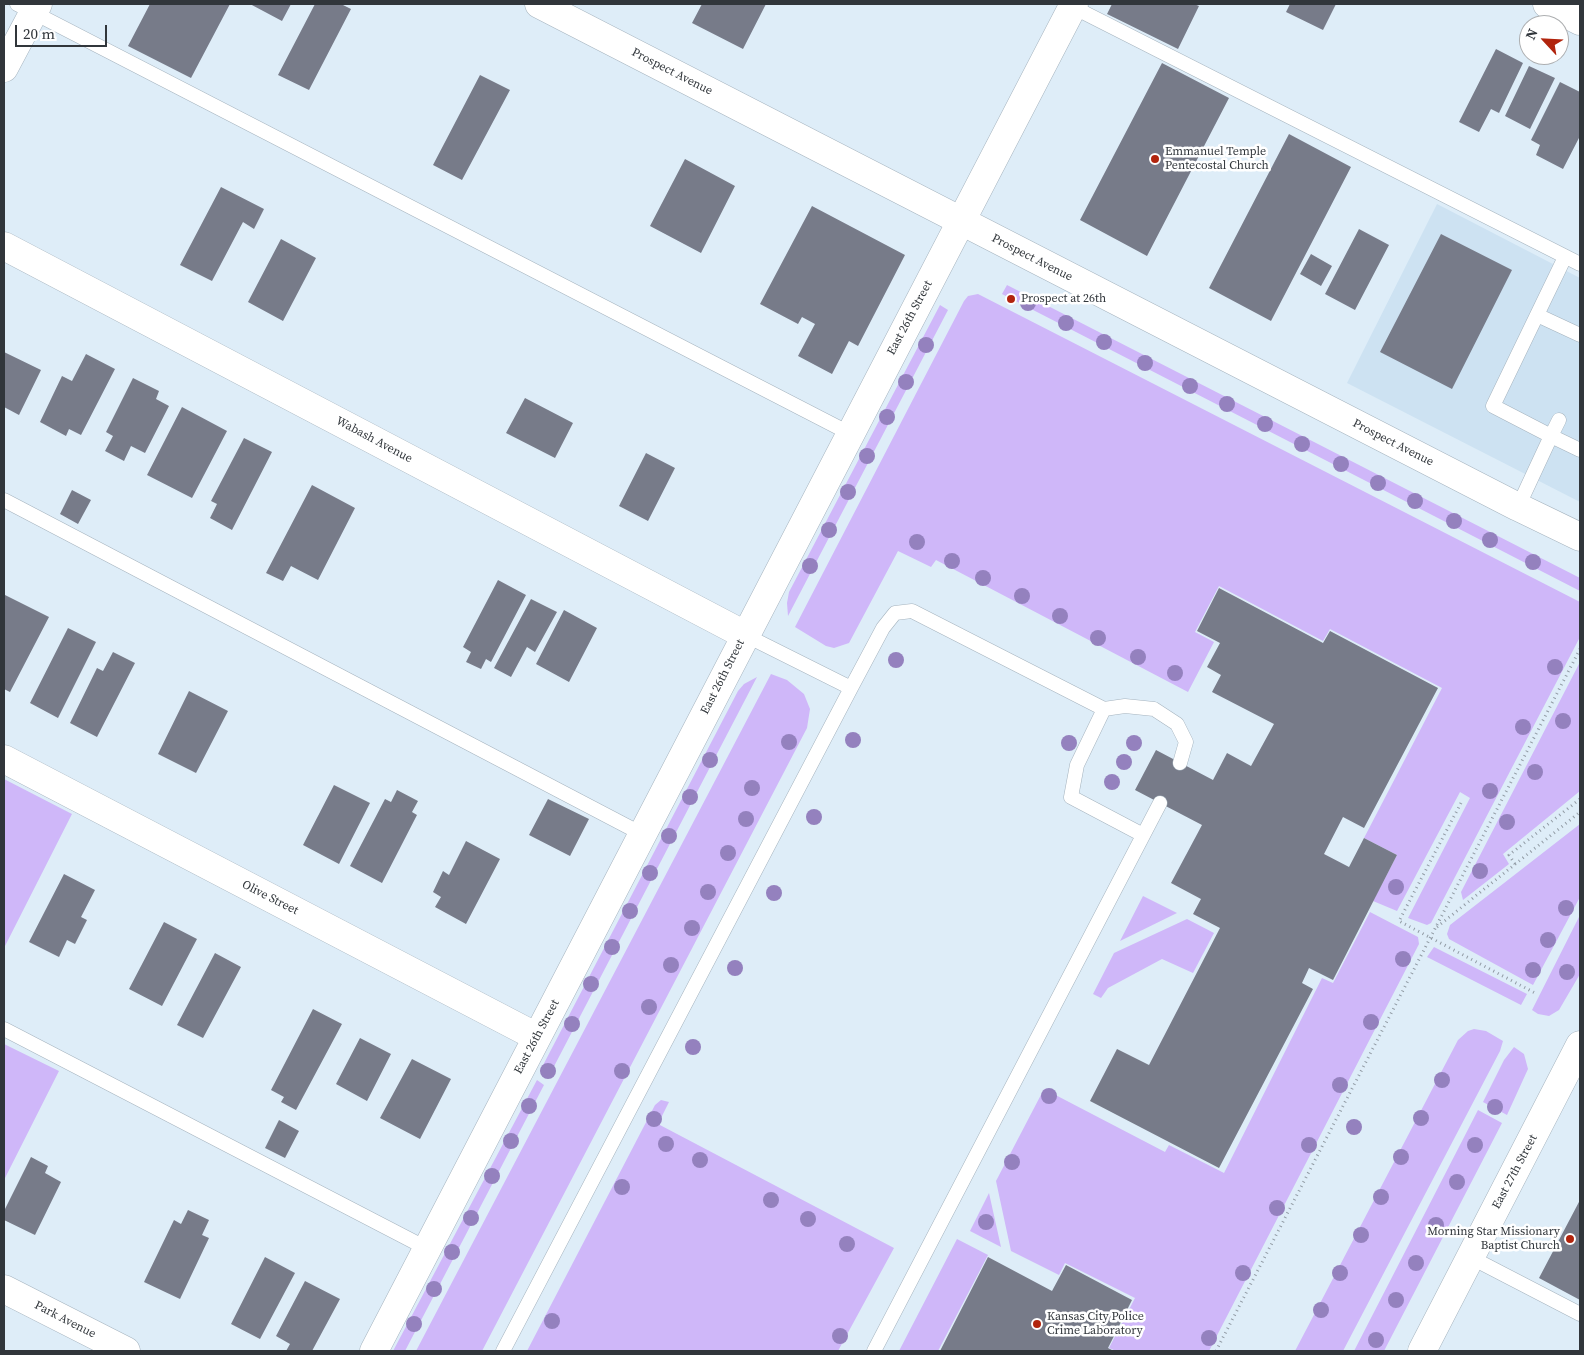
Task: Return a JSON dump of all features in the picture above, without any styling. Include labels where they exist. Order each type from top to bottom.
[{"type":"street","name":"Prospect Avenue","points":[[539,4],[1518,507],[1580,537]]},
{"type":"street","points":[[1547,4],[1580,21]]},
{"type":"street","name":"East 26th Street","points":[[374,1351],[1071,5]]},
{"type":"street","points":[[4,68],[29,7]]},
{"type":"street","name":"Wabash Avenue","points":[[4,246],[745,634]]},
{"type":"street","name":"Olive Street","points":[[4,759],[537,1037]]},
{"type":"street","name":"East 27th Street","points":[[1422,1351],[1579,1049]]},
{"type":"street","name":"Park Avenue","points":[[4,1289],[126,1351]]},
{"type":"lane","points":[[1071,5],[1580,264]]},
{"type":"lane","points":[[29,7],[849,433]]},
{"type":"lane","points":[[1565,257],[1493,406],[1580,450]]},
{"type":"lane","points":[[1537,315],[1580,335]]},
{"type":"lane","points":[[1518,507],[1559,420]]},
{"type":"lane","points":[[4,500],[642,834]]},
{"type":"lane","points":[[502,1351],[851,688],[883,628],[895,613],[912,611],[1104,709],[1125,706],[1154,709],[1177,724],[1186,742],[1180,763]]},
{"type":"lane","points":[[745,634],[851,688]]},
{"type":"lane","points":[[1104,709],[1076,765],[1071,797],[1143,835]]},
{"type":"lane","points":[[874,1351],[1160,803]]},
{"type":"lane","points":[[4,1029],[426,1248]]},
{"type":"lane","points":[[1470,1257],[1580,1314]]},
{"type":"path","points":[[1216,1351],[1580,649]]},
{"type":"path","points":[[1515,864],[1509,855],[1580,799]]},
{"type":"path","points":[[1461,803],[1399,921],[1534,993]]},
{"type":"path","points":[[1435,929],[1580,812]]},
{"type":"shaded area","points":[[1437,204],[1580,278],[1580,502],[1347,383]]},
{"type":"shaded area","points":[[1007,285],[1580,578],[1580,591],[1002,294]]},
{"type":"shaded area","points":[[978,294],[1580,602],[1580,637],[1431,923],[1427,925],[1408,918],[1470,798],[1460,792],[1397,911],[1373,901],[1397,855],[1364,838],[1442,688],[1330,629],[1323,641],[1219,586],[1195,632],[1214,642],[1188,692],[936,560],[931,567],[898,551],[849,643],[834,648],[826,646],[795,627],[964,301],[968,296]]},
{"type":"shaded area","points":[[940,305],[948,310],[788,616],[787,603],[789,592]]},
{"type":"shaded area","points":[[1580,662],[1580,791],[1503,854],[1509,864],[1463,900],[1461,892]]},
{"type":"shaded area","points":[[771,674],[787,680],[804,694],[810,709],[807,728],[482,1351],[416,1351]]},
{"type":"shaded area","points":[[757,677],[549,1076],[540,1071],[738,691],[744,684]]},
{"type":"shaded area","points":[[4,779],[72,814],[4,948]]},
{"type":"shaded area","points":[[1580,824],[1580,897],[1533,985],[1449,939],[1447,934],[1450,925]]},
{"type":"shaded area","points":[[1143,896],[1177,913],[1120,941]]},
{"type":"shaded area","points":[[1370,912],[1418,937],[1419,944],[1209,1351],[1116,1351],[1109,1348],[1135,1298],[1065,1263],[1059,1275],[1011,1251],[996,1181],[1044,1089],[1165,1152],[1169,1145],[1224,1173],[1322,978],[1333,983]]},
{"type":"shaded area","points":[[1580,915],[1580,974],[1559,1010],[1549,1016],[1538,1014],[1532,1010]]},
{"type":"shaded area","points":[[1187,919],[1214,933],[1193,973],[1162,959],[1108,988],[1101,998],[1093,994],[1114,953]]},
{"type":"shaded area","points":[[1434,947],[1527,994],[1521,1005],[1427,957]]},
{"type":"shaded area","points":[[1474,1029],[1486,1031],[1503,1041],[1500,1051],[1343,1351],[1295,1351],[1458,1040],[1468,1031]]},
{"type":"shaded area","points":[[4,1044],[59,1071],[4,1180]]},
{"type":"shaded area","points":[[1514,1047],[1524,1054],[1528,1069],[1507,1115],[1483,1102],[1504,1060]]},
{"type":"shaded area","points":[[537,1080],[544,1085],[405,1351],[393,1351]]},
{"type":"shaded area","points":[[661,1100],[669,1102],[658,1124],[894,1248],[838,1351],[527,1351],[655,1105]]},
{"type":"shaded area","points":[[1478,1110],[1502,1123],[1384,1351],[1354,1351]]},
{"type":"shaded area","points":[[989,1193],[1001,1247],[970,1231]]},
{"type":"shaded area","points":[[957,1239],[988,1255],[938,1351],[899,1351]]},
{"type":"building","points":[[150,4],[230,4],[191,78],[128,46]]},
{"type":"building","points":[[250,4],[291,4],[282,21]]},
{"type":"building","points":[[315,4],[341,4],[351,9],[309,90],[278,75]]},
{"type":"building","points":[[702,4],[766,4],[743,49],[692,23]]},
{"type":"building","points":[[1112,4],[1194,4],[1199,6],[1178,49],[1107,14]]},
{"type":"building","points":[[1290,4],[1336,4],[1323,30],[1286,12]]},
{"type":"building","points":[[1496,49],[1519,61],[1519,65],[1522,65],[1499,113],[1491,109],[1479,132],[1459,122]]},
{"type":"building","name":"Emmanuel Temple Pentecostal Church","points":[[1162,63],[1229,98],[1147,256],[1080,220]]},
{"type":"building","points":[[1529,66],[1555,78],[1530,129],[1505,116]]},
{"type":"building","points":[[480,75],[510,90],[462,180],[433,165]]},
{"type":"building","points":[[1560,82],[1580,92],[1580,136],[1563,169],[1536,155],[1540,145],[1531,140]]},
{"type":"building","points":[[1289,134],[1351,167],[1271,321],[1209,288]]},
{"type":"building","points":[[685,159],[735,186],[701,253],[650,226]]},
{"type":"building","points":[[221,187],[264,209],[254,229],[243,222],[212,281],[180,265]]},
{"type":"building","points":[[812,206],[905,255],[858,346],[849,341],[832,374],[798,356],[815,324],[802,317],[798,324],[760,304]]},
{"type":"building","points":[[1359,229],[1389,245],[1355,310],[1325,294]]},
{"type":"building","points":[[1441,234],[1512,270],[1452,389],[1380,352]]},
{"type":"building","points":[[281,239],[316,258],[283,321],[248,302]]},
{"type":"building","points":[[1311,254],[1332,266],[1321,286],[1300,274]]},
{"type":"building","points":[[4,352],[41,370],[19,415],[4,407]]},
{"type":"building","points":[[86,354],[115,369],[81,435],[69,429],[66,436],[40,422],[62,376],[72,381]]},
{"type":"building","points":[[133,378],[159,391],[156,399],[169,406],[145,453],[131,446],[124,461],[105,451],[113,436],[106,432]]},
{"type":"building","points":[[525,398],[573,423],[555,458],[506,433]]},
{"type":"building","points":[[182,407],[227,431],[192,498],[147,475]]},
{"type":"building","points":[[244,438],[272,452],[232,530],[210,518],[217,504],[211,501]]},
{"type":"building","points":[[646,453],[675,468],[648,521],[619,506]]},
{"type":"building","points":[[312,485],[355,508],[318,580],[291,566],[283,581],[266,573]]},
{"type":"building","points":[[72,490],[91,500],[78,524],[60,514]]},
{"type":"building","points":[[498,580],[526,595],[491,662],[486,659],[481,669],[466,662],[471,652],[463,647]]},
{"type":"building","points":[[1219,588],[1323,643],[1330,631],[1438,688],[1364,828],[1343,817],[1324,854],[1349,867],[1364,838],[1397,855],[1333,980],[1309,968],[1302,983],[1313,989],[1219,1168],[1090,1101],[1117,1049],[1149,1065],[1220,928],[1193,914],[1201,899],[1171,883],[1202,825],[1135,790],[1156,750],[1213,780],[1227,753],[1251,766],[1274,724],[1212,692],[1221,675],[1207,667],[1220,643],[1197,631]]},
{"type":"building","points":[[5,595],[49,617],[10,692],[4,689]]},
{"type":"building","points":[[531,599],[557,612],[535,652],[527,647],[511,677],[494,668]]},
{"type":"building","points":[[564,610],[597,628],[569,682],[536,664]]},
{"type":"building","points":[[68,628],[96,642],[58,718],[30,703]]},
{"type":"building","points":[[113,652],[135,663],[97,737],[70,723],[97,668],[103,671]]},
{"type":"building","points":[[189,691],[228,711],[196,773],[158,754]]},
{"type":"building","points":[[334,785],[370,803],[339,864],[303,845]]},
{"type":"building","points":[[397,790],[418,801],[412,812],[417,815],[382,883],[350,866],[385,799],[391,802]]},
{"type":"building","points":[[548,799],[589,819],[570,856],[529,835]]},
{"type":"building","points":[[466,841],[500,859],[466,924],[435,907],[441,897],[433,892],[443,871],[449,875]]},
{"type":"building","points":[[64,874],[95,890],[81,917],[87,920],[75,944],[67,940],[59,957],[29,942]]},
{"type":"building","points":[[164,922],[197,939],[162,1006],[129,989]]},
{"type":"building","points":[[215,953],[241,967],[203,1038],[177,1025]]},
{"type":"building","points":[[313,1009],[342,1024],[296,1110],[281,1102],[284,1097],[271,1090]]},
{"type":"building","points":[[360,1038],[391,1054],[367,1101],[336,1084]]},
{"type":"building","points":[[412,1059],[451,1079],[420,1139],[380,1118]]},
{"type":"building","points":[[279,1120],[299,1131],[285,1158],[265,1148]]},
{"type":"building","points":[[31,1157],[48,1166],[45,1173],[61,1182],[35,1235],[4,1220],[4,1211]]},
{"type":"building","name":"Morning Star Missionary Baptist Church","points":[[1580,1200],[1580,1300],[1539,1278]]},
{"type":"building","points":[[188,1210],[209,1220],[202,1235],[209,1238],[180,1299],[144,1282],[174,1220],[181,1224]]},
{"type":"building","points":[[265,1257],[295,1273],[260,1339],[231,1324]]},
{"type":"building","name":"Kansas City Police Crime Laboratory","points":[[988,1257],[1052,1291],[1066,1265],[1132,1300],[1108,1348],[1114,1351],[940,1351]]},
{"type":"building","points":[[305,1281],[340,1299],[312,1351],[286,1351],[290,1344],[276,1336]]},
{"type":"place","name":"Emmanuel Temple Pentecostal Church","points":[[1155,159]]},
{"type":"place","name":"Prospect at 26th","points":[[1011,299]]},
{"type":"place","name":"Morning Star Missionary Baptist Church","points":[[1570,1239]]},
{"type":"place","name":"Kansas City Police Crime Laboratory","points":[[1037,1324]]}]
